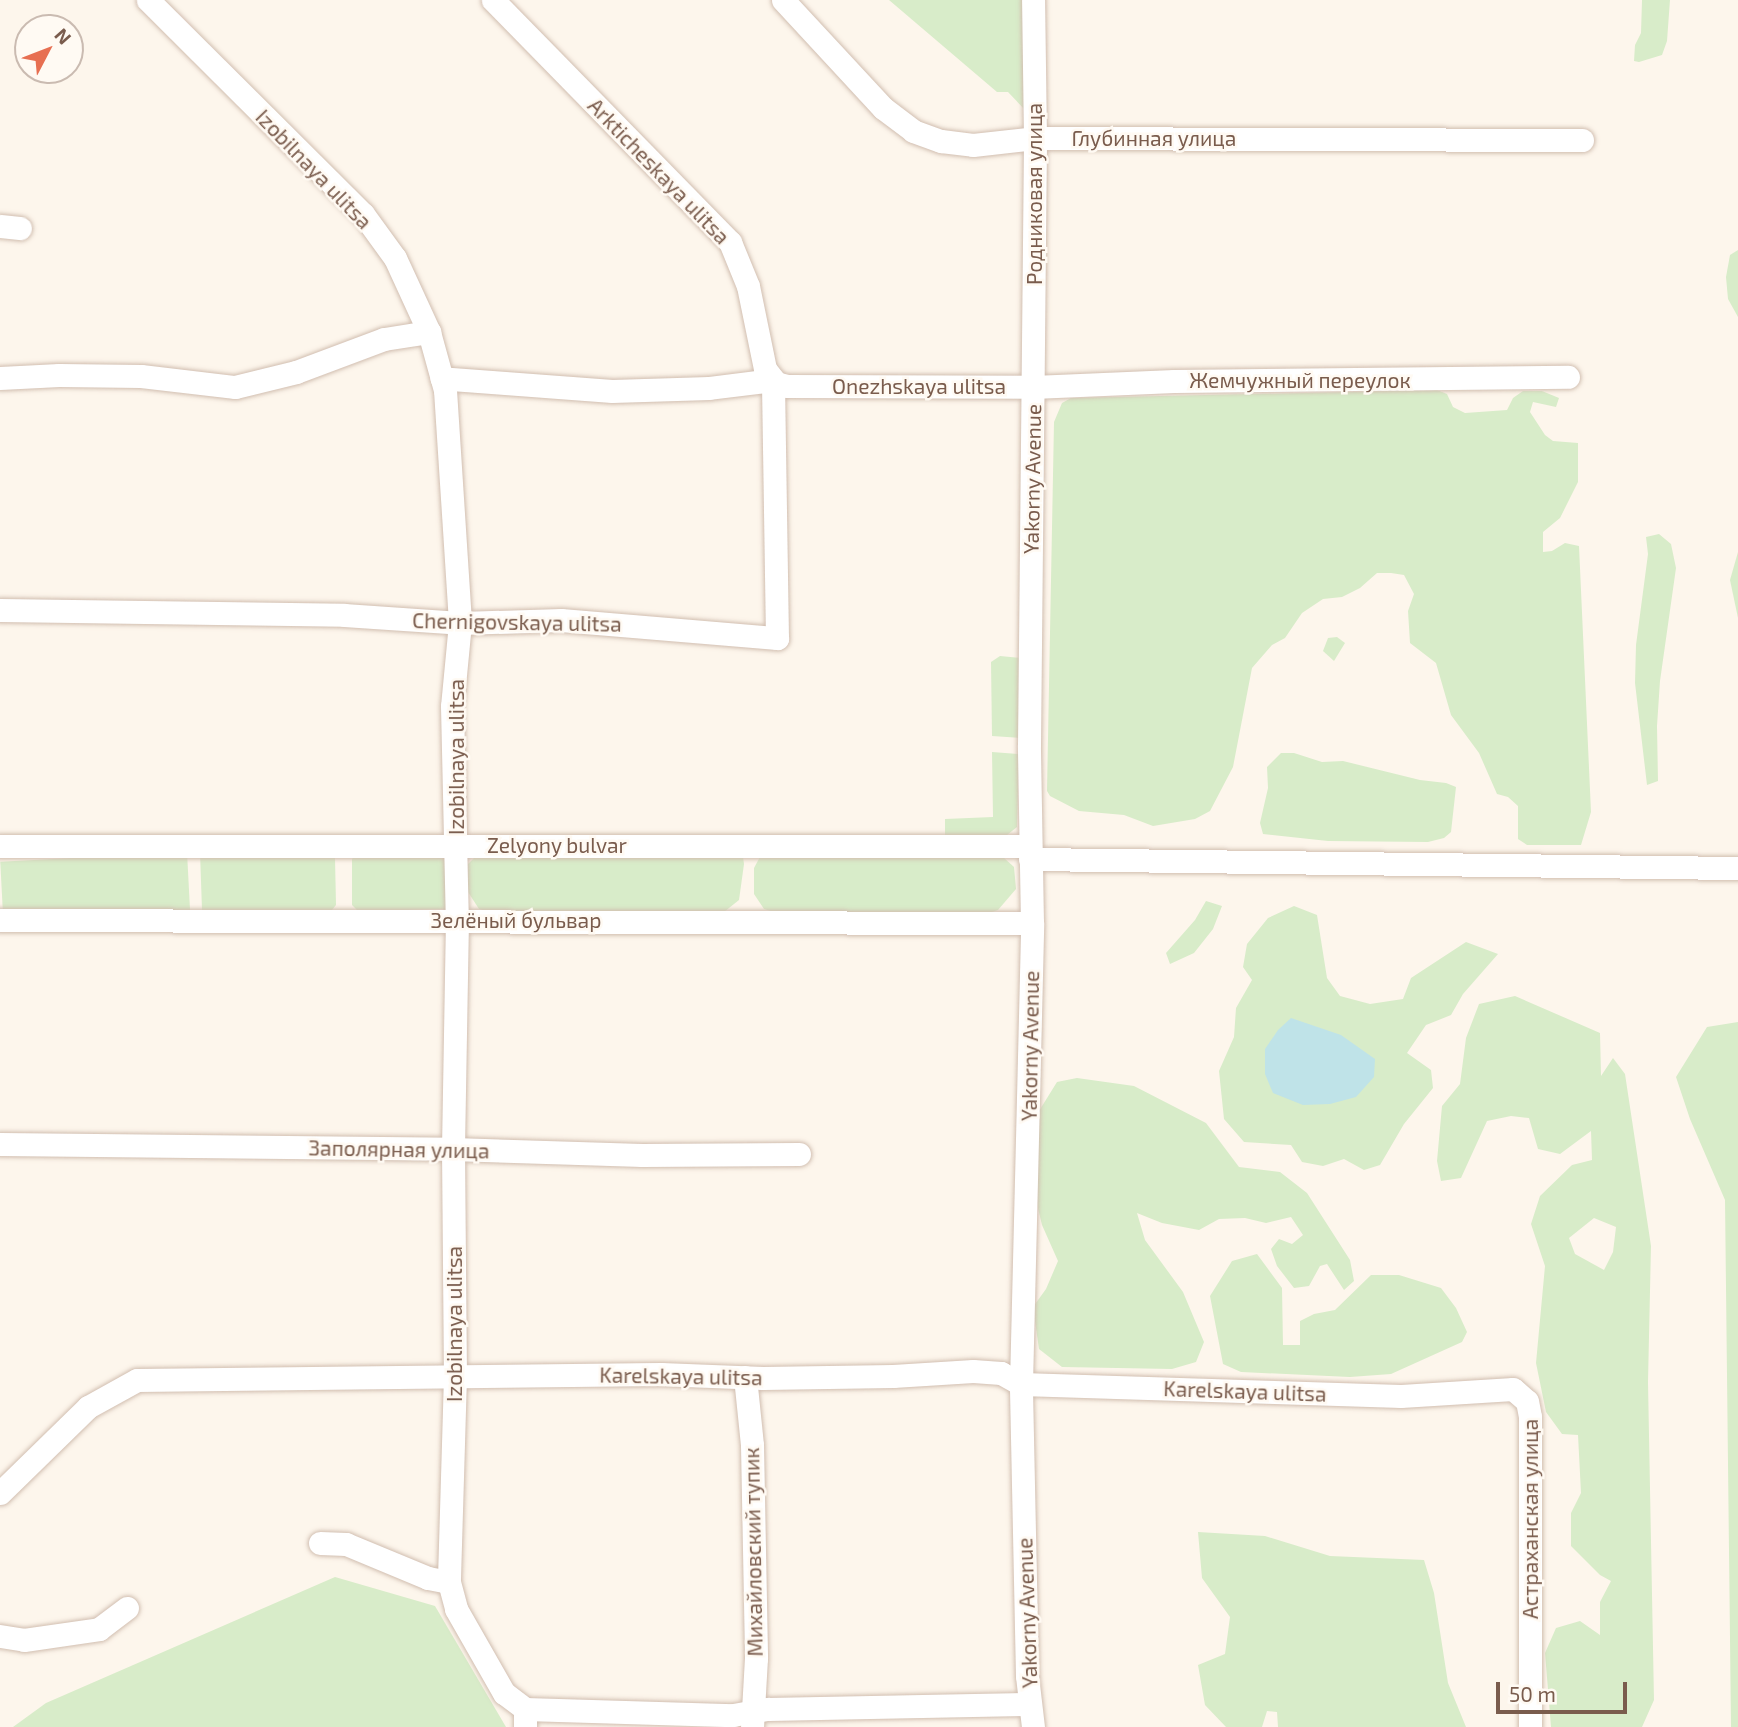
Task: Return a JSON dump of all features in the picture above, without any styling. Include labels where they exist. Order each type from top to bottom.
[{"type":"street","name":"Izobilnaya ulitsa","points":[[148,0],[363,215],[395,258],[429,332],[441,378],[452,469],[460,623],[452,706],[457,919],[453,1149],[454,1376],[449,1582],[456,1609],[504,1693],[525,1718]]},
{"type":"street","name":"Arkticheskaya ulitsa","points":[[494,0],[730,242],[748,286],[765,369],[773,380]]},
{"type":"street","points":[[514,22],[523,0]]},
{"type":"street","name":"Глубинная улица","points":[[783,0],[883,108],[913,131],[942,141],[973,145],[1035,138],[1582,140]]},
{"type":"street","name":"Родниковая улица","points":[[1033,0],[1033,387]]},
{"type":"street","points":[[0,379],[59,375],[141,376],[234,387],[296,372],[384,339],[429,332]]},
{"type":"street","name":"Жемчужный переулок","points":[[1033,387],[1174,381],[1568,377]]},
{"type":"street","points":[[441,378],[612,391],[709,388],[773,380]]},
{"type":"street","name":"Onezhskaya ulitsa","points":[[773,380],[787,386],[1033,387]]},
{"type":"street","name":"Chernigovskaya ulitsa","points":[[0,610],[344,615],[460,623],[561,620],[777,638],[773,380]]},
{"type":"street","name":"Yakorny Avenue","points":[[1033,387],[1030,853],[1032,923],[1021,1384],[1029,1704],[1033,1727]]},
{"type":"street","name":"Zelyony bulvar","points":[[0,846],[457,844],[1738,868]]},
{"type":"street","name":"Зелёный бульвар","points":[[0,920],[457,919],[1032,923]]},
{"type":"street","name":"Заполярная улица","points":[[0,1144],[453,1149],[642,1155],[799,1154]]},
{"type":"street","name":"Karelskaya ulitsa","points":[[0,1493],[88,1407],[137,1380],[661,1374],[745,1377],[880,1376],[972,1371],[1001,1373],[1021,1384],[1401,1396]]},
{"type":"street","name":"Михайловский тупик","points":[[745,1377],[752,1458],[756,1658],[752,1719]]},
{"type":"street","name":"Астраханская улица","points":[[1401,1396],[1513,1389],[1527,1401],[1531,1431],[1530,1727]]},
{"type":"street","points":[[320,1543],[346,1544],[428,1578],[449,1582]]},
{"type":"street","points":[[0,1636],[24,1640],[99,1629],[127,1608]]},
{"type":"street","points":[[525,1718],[733,1715],[752,1719],[1029,1704]]},
{"type":"green space","points":[[889,0],[1025,0],[1026,111],[1008,92],[997,92]]},
{"type":"green space","points":[[1642,0],[1670,0],[1667,41],[1662,55],[1639,62],[1634,61],[1635,45],[1641,33]]},
{"type":"green space","points":[[1738,250],[1738,317],[1728,299],[1726,277],[1730,255]]},
{"type":"green space","points":[[1437,390],[1447,394],[1453,407],[1465,413],[1507,410],[1513,398],[1523,391],[1542,391],[1559,398],[1556,407],[1533,402],[1530,412],[1545,435],[1553,441],[1578,443],[1578,482],[1560,518],[1543,532],[1543,552],[1552,551],[1565,543],[1579,546],[1591,812],[1581,845],[1527,845],[1518,839],[1518,806],[1508,797],[1497,794],[1479,753],[1451,715],[1436,663],[1410,643],[1408,611],[1414,594],[1404,575],[1391,573],[1377,573],[1360,588],[1342,597],[1323,599],[1302,613],[1285,638],[1272,645],[1252,668],[1233,767],[1210,811],[1195,819],[1153,826],[1124,815],[1079,811],[1050,796],[1047,791],[1054,422],[1062,403],[1071,398]]},
{"type":"green space","points":[[1659,534],[1671,544],[1676,568],[1660,681],[1658,781],[1647,785],[1635,683],[1636,645],[1648,554],[1646,537]]},
{"type":"green space","points":[[1738,552],[1738,618],[1730,580]]},
{"type":"green space","points":[[1337,637],[1345,643],[1334,661],[1323,651],[1328,638]]},
{"type":"green space","points":[[1000,656],[1022,658],[1021,738],[992,736],[991,662]]},
{"type":"green space","points":[[992,752],[1019,754],[1017,827],[1007,835],[945,839],[945,819],[993,817]]},
{"type":"green space","points":[[1281,753],[1294,753],[1322,762],[1343,761],[1456,787],[1451,832],[1444,838],[1428,842],[1328,841],[1263,834],[1260,823],[1268,788],[1267,767]]},
{"type":"green space","points":[[449,851],[450,909],[358,911],[352,905],[352,859],[359,852]]},
{"type":"green space","points":[[187,852],[190,911],[3,921],[0,862]]},
{"type":"green space","points":[[200,852],[331,854],[335,858],[336,905],[332,910],[202,910]]},
{"type":"green space","points":[[477,855],[743,857],[744,864],[739,900],[724,912],[486,911],[479,909],[468,892],[468,864]]},
{"type":"green space","points":[[761,855],[1003,857],[1014,867],[1016,889],[998,910],[989,913],[774,912],[764,909],[754,894],[754,868]]},
{"type":"green space","points":[[1206,901],[1222,906],[1213,929],[1194,953],[1170,964],[1166,953],[1195,920]]},
{"type":"green space","points":[[1294,906],[1317,915],[1327,978],[1340,996],[1370,1004],[1403,999],[1411,978],[1466,942],[1498,954],[1463,994],[1451,1015],[1426,1025],[1407,1053],[1431,1070],[1433,1088],[1404,1124],[1380,1165],[1364,1170],[1344,1159],[1323,1166],[1302,1162],[1291,1145],[1244,1142],[1224,1119],[1219,1071],[1234,1037],[1236,1008],[1252,980],[1243,967],[1247,944],[1268,918]]},
{"type":"green space","points":[[1515,996],[1600,1033],[1601,1076],[1613,1058],[1625,1074],[1651,1246],[1648,1382],[1654,1700],[1642,1727],[1551,1727],[1545,1653],[1556,1628],[1580,1621],[1600,1635],[1600,1602],[1611,1581],[1600,1575],[1571,1546],[1571,1513],[1581,1493],[1578,1435],[1562,1434],[1546,1412],[1536,1363],[1545,1266],[1531,1224],[1540,1196],[1572,1165],[1592,1160],[1591,1131],[1560,1154],[1538,1149],[1529,1118],[1511,1116],[1487,1121],[1461,1178],[1441,1181],[1437,1161],[1442,1106],[1460,1084],[1466,1038],[1479,1004]],"holes":[[[1594,1218],[1616,1227],[1613,1252],[1604,1270],[1575,1254],[1569,1238]]]},
{"type":"green space","points":[[1738,1022],[1738,1727],[1731,1727],[1725,1200],[1690,1119],[1676,1077],[1707,1027]]},
{"type":"green space","points":[[1077,1078],[1134,1086],[1206,1123],[1239,1167],[1280,1172],[1307,1193],[1350,1260],[1354,1281],[1344,1290],[1327,1264],[1320,1266],[1309,1286],[1294,1288],[1277,1266],[1271,1249],[1279,1239],[1292,1244],[1303,1235],[1291,1217],[1266,1223],[1245,1218],[1219,1219],[1199,1230],[1162,1223],[1137,1213],[1145,1240],[1183,1292],[1204,1342],[1196,1362],[1172,1369],[1062,1367],[1039,1349],[1033,1307],[1046,1289],[1058,1261],[1042,1225],[1033,1188],[1039,1111],[1057,1082]]},
{"type":"green space","points":[[1257,1254],[1282,1288],[1283,1345],[1300,1345],[1300,1321],[1314,1314],[1335,1310],[1371,1275],[1399,1275],[1441,1288],[1456,1308],[1467,1332],[1462,1342],[1391,1374],[1350,1377],[1241,1372],[1223,1364],[1210,1296],[1232,1261]]},
{"type":"green space","points":[[1198,1532],[1265,1536],[1330,1556],[1424,1560],[1434,1593],[1448,1683],[1466,1727],[1278,1727],[1277,1712],[1267,1711],[1262,1727],[1226,1727],[1205,1705],[1198,1665],[1225,1654],[1230,1617],[1202,1578]]},
{"type":"green space","points":[[335,1577],[435,1606],[506,1727],[13,1727],[46,1703]]},
{"type":"water","points":[[1291,1018],[1341,1035],[1375,1059],[1374,1077],[1356,1097],[1330,1104],[1303,1105],[1273,1093],[1265,1074],[1265,1049],[1278,1030]]}]
